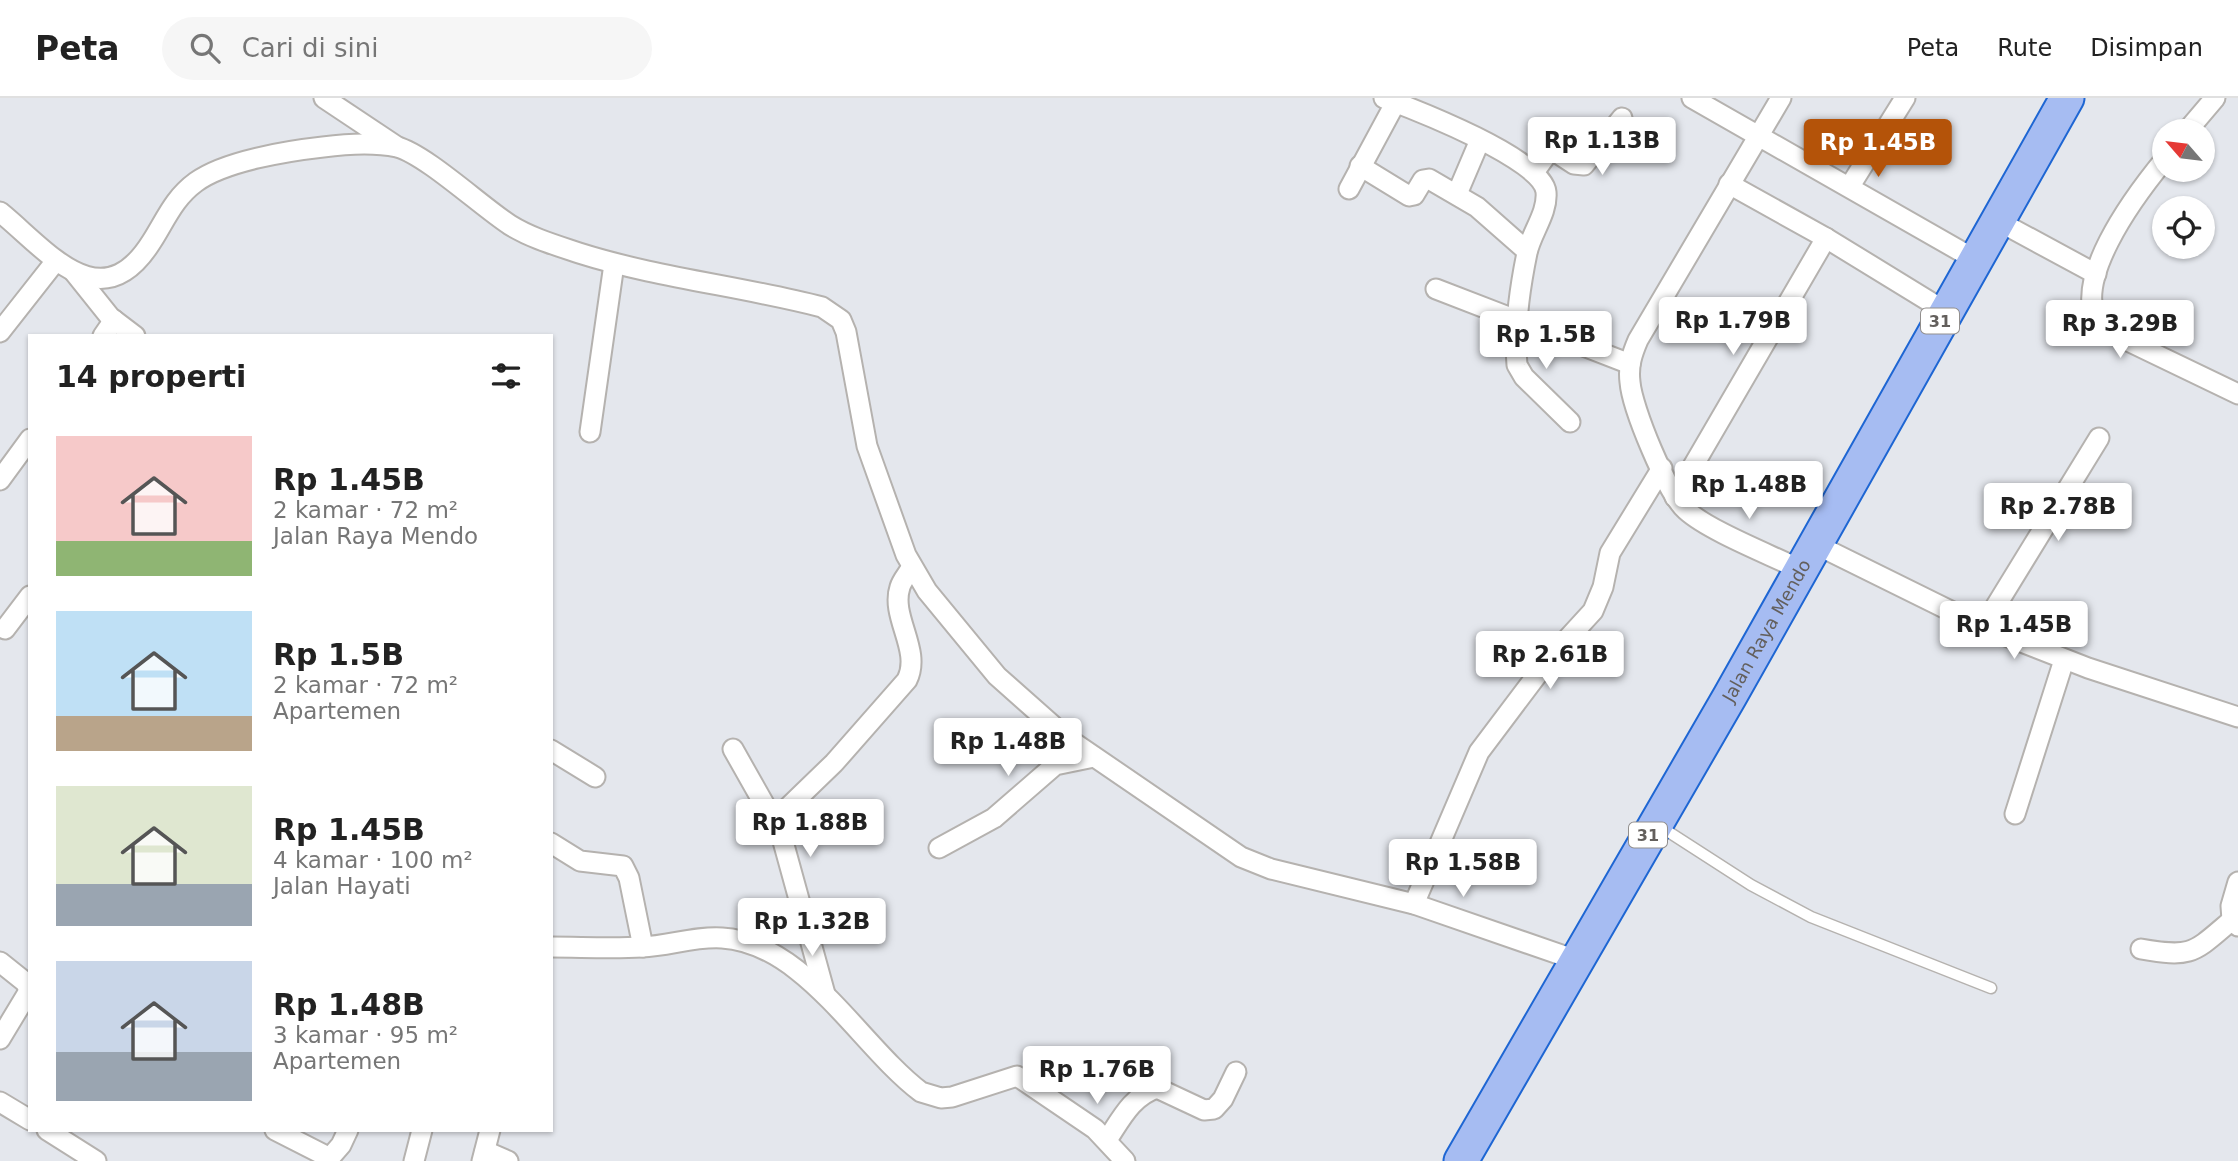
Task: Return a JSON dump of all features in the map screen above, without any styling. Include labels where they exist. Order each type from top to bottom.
[{"type":"highway","name":"Jalan Raya Mendo","points":[[1461,1161],[1808,557],[2067,98]]},
{"type":"street","points":[[324,98],[511,225],[536,238],[614,264],[808,303],[822,307],[841,320],[850,347],[863,430],[911,568],[997,676],[1067,738],[1241,857],[1271,869],[1414,904],[1576,960]]},
{"type":"street","points":[[1692,98],[1976,260]]},
{"type":"street","points":[[1781,98],[1638,340],[1630,364],[1632,397],[1675,497],[1698,519],[1808,557],[2064,660],[2238,717]]},
{"type":"street","points":[[1850,186],[1905,98]]},
{"type":"street","points":[[2197,119],[2215,98]]},
{"type":"street","points":[[1349,190],[1392,99],[1480,140],[1535,171],[1544,182],[1547,194],[1527,251],[1517,365],[1524,377],[1570,422]]},
{"type":"street","points":[[1535,171],[1550,149],[1574,164],[1584,165],[1622,118]]},
{"type":"street","points":[[1457,194],[1480,140]]},
{"type":"street","points":[[0,212],[55,262],[94,279],[128,270],[144,254],[178,198],[210,173],[237,164],[321,147],[365,145],[399,148]]},
{"type":"street","points":[[1360,166],[1409,196],[1414,195],[1425,178],[1457,194],[1493,218],[1527,251]]},
{"type":"street","points":[[2152,175],[2129,202],[2096,274],[2090,292],[2094,320],[2103,329],[2238,394]]},
{"type":"street","points":[[1729,184],[1826,238],[1945,311]]},
{"type":"street","points":[[1998,221],[2096,274]]},
{"type":"street","points":[[1675,497],[1826,238]]},
{"type":"street","points":[[0,332],[55,262]]},
{"type":"street","points":[[590,432],[614,264]]},
{"type":"street","points":[[73,272],[109,328],[128,334]]},
{"type":"street","points":[[1436,289],[1630,364]]},
{"type":"street","points":[[1983,627],[2099,438]]},
{"type":"street","points":[[0,480],[28,442]]},
{"type":"street","points":[[1414,904],[1479,752],[1549,659],[1593,611],[1603,587],[1609,554],[1662,468]]},
{"type":"street","points":[[775,820],[834,763],[907,680],[911,664],[898,603],[900,587],[911,568]]},
{"type":"street","points":[[5,629],[28,599]]},
{"type":"street","points":[[2015,814],[2064,660]]},
{"type":"street","points":[[733,749],[775,820],[788,855],[825,995]]},
{"type":"street","points":[[553,751],[595,777]]},
{"type":"street","points":[[939,848],[994,818],[1055,765],[1094,757]]},
{"type":"street","points":[[553,844],[580,861],[623,866],[629,878],[643,947]]},
{"type":"street","points":[[2141,948],[2176,955],[2200,947],[2235,923],[2231,906],[2238,882]]},
{"type":"street","points":[[553,947],[643,947],[720,937],[748,942],[773,955],[825,995],[910,1083],[931,1096],[952,1097],[1008,1077],[1029,1082],[1107,1140],[1125,1161]]},
{"type":"street","points":[[0,962],[28,987]]},
{"type":"street","points":[[0,1039],[28,994]]},
{"type":"street","points":[[1107,1140],[1135,1099],[1145,1092],[1157,1088],[1204,1110],[1214,1109],[1223,1099],[1236,1072]]},
{"type":"street","points":[[0,1101],[28,1119]]},
{"type":"street","points":[[50,1132],[96,1161]]},
{"type":"street","points":[[279,1132],[329,1159],[341,1145],[347,1132]]},
{"type":"street","points":[[414,1161],[421,1132]]},
{"type":"street","points":[[490,1132],[484,1156],[508,1161]]},
{"type":"lane","points":[[1655,823],[1751,885],[1811,917],[1991,988]]}]
